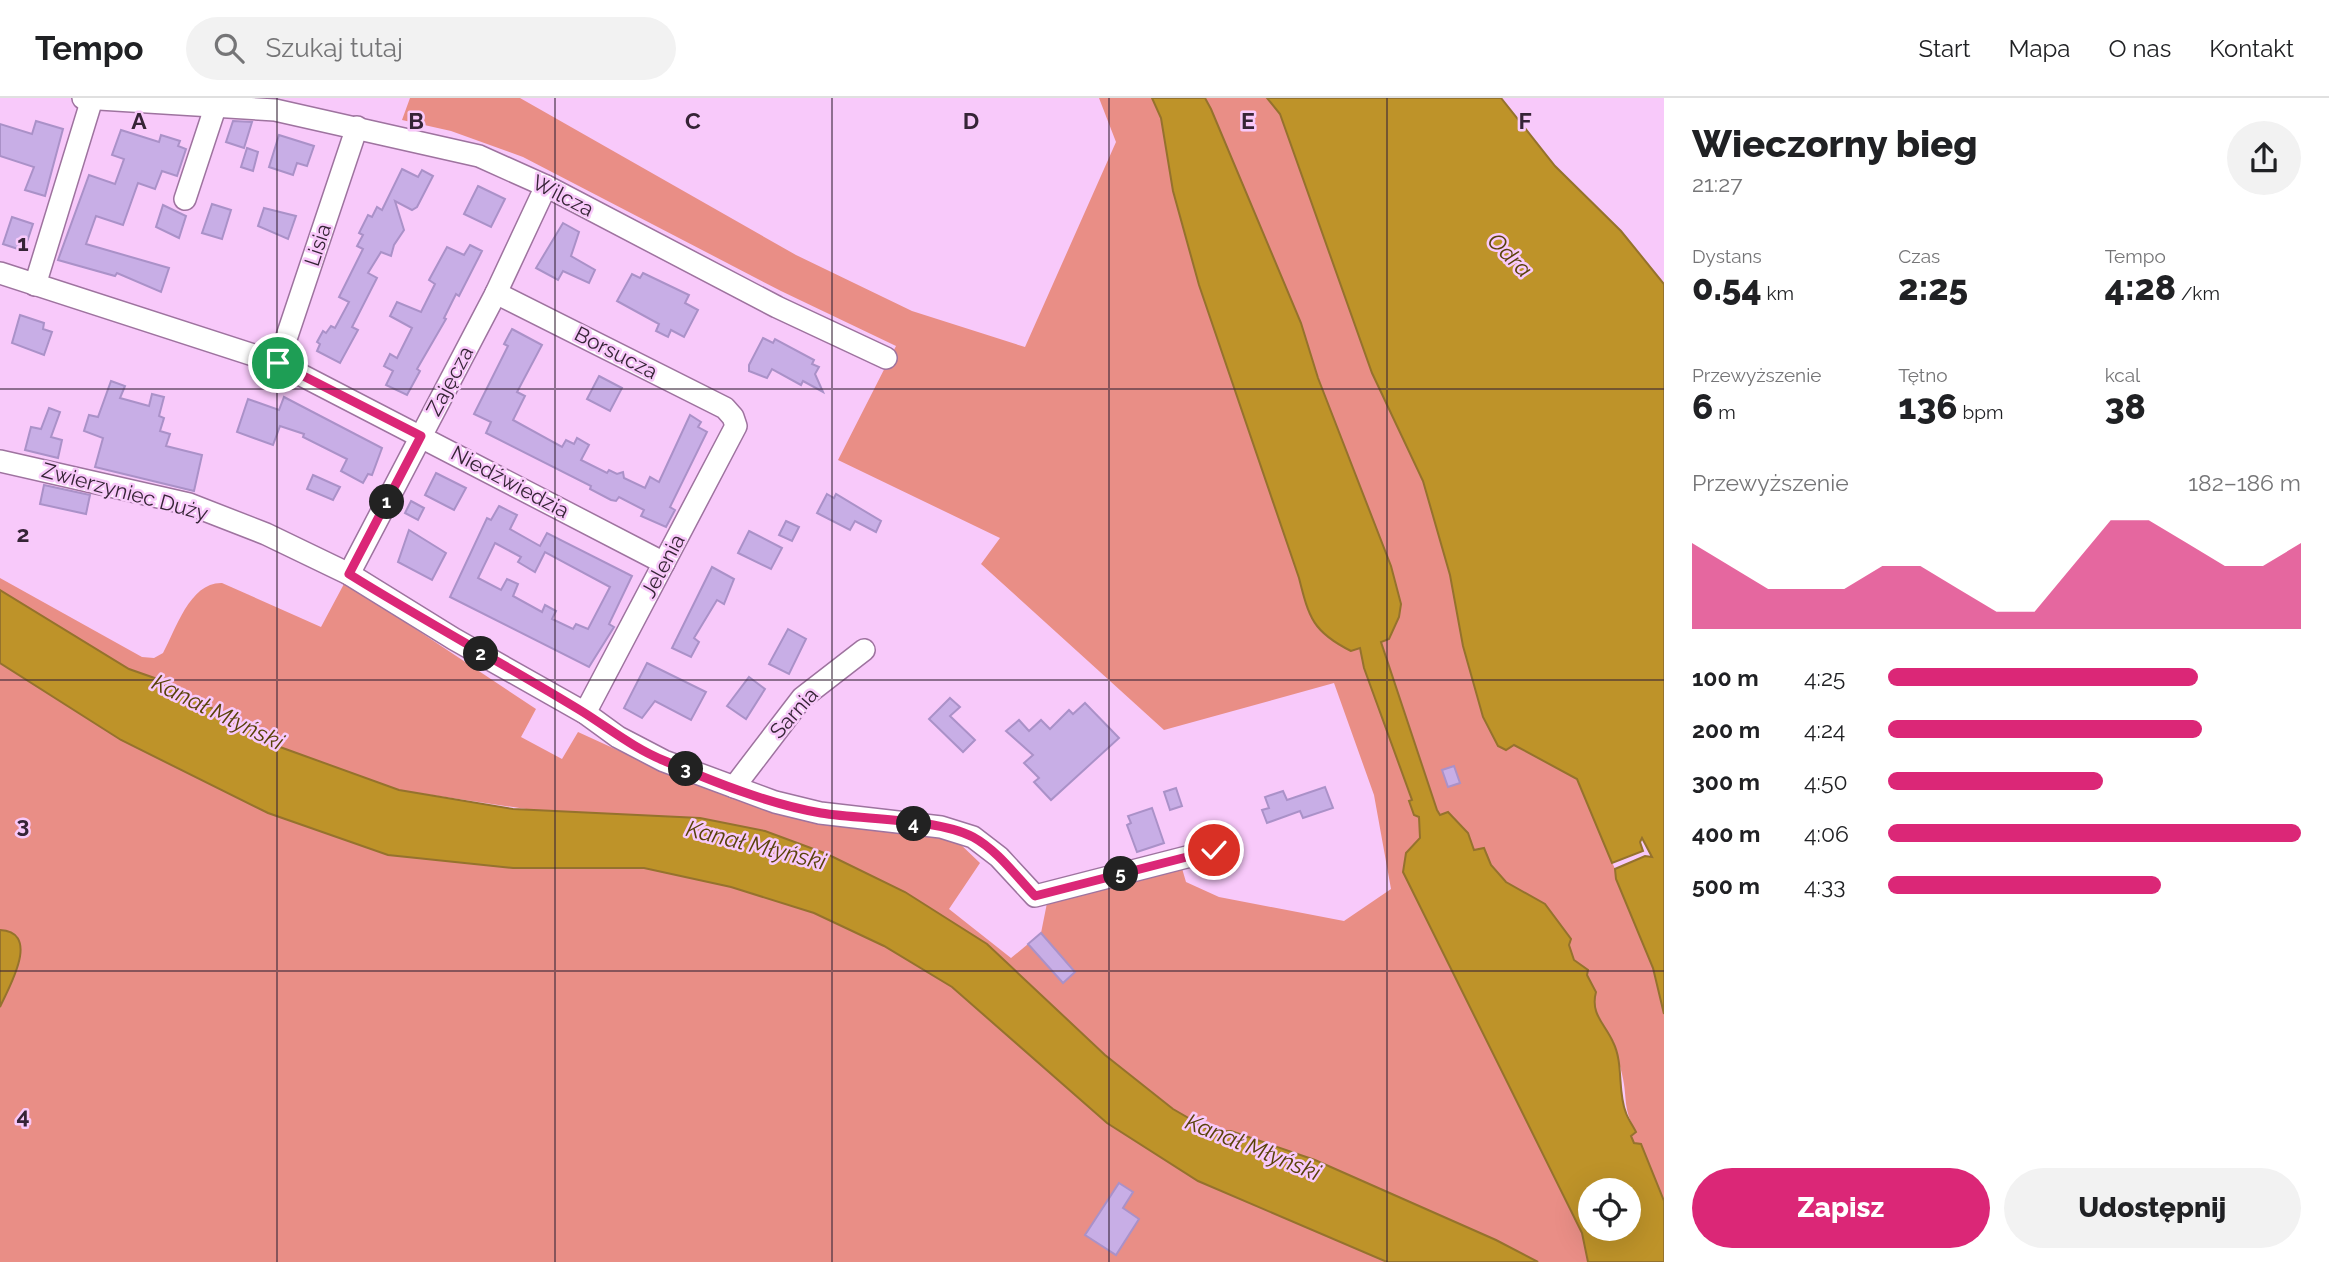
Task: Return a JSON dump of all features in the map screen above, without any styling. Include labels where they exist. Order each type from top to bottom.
[{"type":"street","name":"Wilcza","points":[[83,98],[275,110],[479,156],[546,186],[777,307],[886,358]]},
{"type":"street","points":[[35,285],[92,99]]},
{"type":"street","points":[[185,199],[216,105]]},
{"type":"street","name":"Lisia","points":[[278,363],[357,127]]},
{"type":"street","name":"Zajęcza","points":[[349,574],[496,293],[546,186]]},
{"type":"street","name":"Niedźwiedzia","points":[[0,273],[278,363],[664,563]]},
{"type":"street","name":"Borsucza","points":[[496,293],[724,408],[733,417]]},
{"type":"street","name":"Jelenia","points":[[585,713],[732,438],[736,426],[733,417]]},
{"type":"street","name":"Zwierzyniec Duży","points":[[0,461],[189,505],[307,551],[585,713],[618,737],[664,761],[775,802],[820,813],[942,827],[973,837],[999,857],[1035,896],[1214,850]]},
{"type":"street","name":"Sarnia","points":[[734,787],[802,698],[864,650]]},
{"type":"shaded area","points":[[410,98],[520,98],[796,255],[912,311],[1025,347],[1116,142],[1099,98],[1152,98],[1161,118],[1173,191],[1199,285],[1307,607],[1359,648],[1412,800],[1409,802],[1414,814],[1419,817],[1420,838],[1406,853],[1404,872],[1578,1225],[1578,1241],[1584,1241],[1588,1262],[1538,1262],[1496,1240],[1315,1160],[1231,1131],[1211,1131],[1173,1109],[1105,1055],[987,944],[905,892],[826,854],[399,790],[280,747],[166,682],[129,669],[0,590],[0,578],[142,657],[154,658],[163,653],[193,598],[211,585],[222,583],[321,627],[345,582],[536,709],[521,737],[562,759],[578,732],[637,759],[768,809],[957,841],[980,863],[949,909],[1011,958],[1028,944],[1063,983],[1075,971],[1041,933],[1048,898],[1181,865],[1186,882],[1219,897],[1344,921],[1391,889],[1374,795],[1334,683],[1164,730],[981,564],[1000,538],[838,460],[896,346],[781,291],[523,157],[451,131],[402,120]]},
{"type":"shaded area","points":[[1205,98],[1267,98],[1280,113],[1372,373],[1423,481],[1450,575],[1463,646],[1514,744],[1577,779],[1615,869],[1616,879],[1653,968],[1664,1014],[1664,1201],[1641,1144],[1634,1143],[1631,1136],[1636,1132],[1627,1109],[1621,1069],[1596,1008],[1596,992],[1587,970],[1574,960],[1545,904],[1506,882],[1491,865],[1484,848],[1474,850],[1468,833],[1448,812],[1439,815],[1381,641],[1399,617],[1400,604],[1391,566],[1318,378],[1301,323]]},
{"type":"shaded area","points":[[0,663],[121,740],[268,813],[388,855],[513,868],[644,868],[731,887],[814,913],[884,946],[952,987],[1029,1052],[1198,1181],[1387,1262],[0,1262],[0,1007],[18,967],[7,931],[0,930]]},
{"type":"water","points":[[1152,98],[1205,98],[1301,323],[1318,378],[1391,566],[1401,604],[1399,617],[1389,639],[1381,642],[1437,810],[1440,815],[1448,812],[1468,833],[1474,850],[1484,848],[1491,865],[1506,882],[1545,904],[1571,939],[1569,945],[1574,960],[1588,970],[1587,975],[1596,992],[1597,1013],[1616,1050],[1623,1105],[1636,1132],[1631,1136],[1634,1143],[1641,1144],[1664,1201],[1664,1262],[1588,1262],[1584,1241],[1641,1241],[1641,1178],[1578,1178],[1578,1225],[1403,872],[1406,853],[1420,838],[1419,817],[1414,815],[1409,801],[1412,800],[1364,668],[1360,648],[1351,651],[1328,637],[1320,630],[1306,604],[1199,285],[1173,191],[1161,118]]},
{"type":"water","name":"Odra","points":[[1267,98],[1501,98],[1555,166],[1621,231],[1664,284],[1664,1014],[1653,968],[1616,879],[1615,869],[1645,856],[1652,857],[1642,838],[1640,842],[1643,851],[1612,863],[1577,779],[1514,745],[1506,750],[1498,746],[1483,717],[1463,646],[1450,575],[1423,481],[1372,373],[1280,114]]},
{"type":"water","name":"Kanał Młyński","points":[[0,590],[129,669],[166,682],[280,747],[399,790],[513,809],[700,818],[765,831],[827,854],[905,892],[987,944],[1105,1055],[1173,1109],[1211,1131],[1231,1131],[1315,1160],[1496,1240],[1538,1262],[1387,1262],[1198,1181],[1107,1123],[952,987],[884,946],[814,913],[731,887],[644,868],[513,868],[388,855],[268,813],[121,740],[0,663]]},
{"type":"water","points":[[0,930],[12,933],[19,940],[21,950],[15,975],[0,1007]]},
{"type":"building","points":[[36,121],[63,129],[45,196],[25,190],[34,167],[0,156],[0,124],[32,134]]},
{"type":"building","points":[[233,121],[252,122],[244,148],[226,142]]},
{"type":"building","points":[[121,130],[159,142],[161,135],[180,141],[178,146],[186,149],[177,176],[162,171],[155,189],[138,183],[123,225],[96,216],[86,244],[169,268],[161,292],[117,273],[115,276],[58,260],[89,175],[115,184],[124,159],[112,155]]},
{"type":"building","points":[[279,135],[314,146],[307,166],[297,163],[293,175],[269,167]]},
{"type":"building","points":[[247,148],[258,152],[253,171],[241,167]]},
{"type":"building","points":[[402,169],[418,177],[422,170],[433,176],[417,207],[412,210],[395,201],[404,230],[394,245],[391,256],[381,252],[368,273],[377,278],[352,327],[358,330],[340,363],[317,351],[320,344],[317,342],[323,331],[326,333],[331,326],[335,328],[349,302],[339,297],[363,249],[357,246],[363,235],[359,233],[368,215],[372,217],[377,207],[382,210]]},
{"type":"building","points":[[478,186],[505,199],[491,227],[464,214]]},
{"type":"building","points":[[212,204],[231,210],[222,239],[202,233]]},
{"type":"building","points":[[163,205],[186,216],[179,238],[156,227]]},
{"type":"building","points":[[264,208],[296,216],[288,239],[258,226]]},
{"type":"building","points":[[12,217],[33,224],[24,251],[3,244]]},
{"type":"building","points":[[563,223],[579,232],[571,256],[595,270],[589,283],[563,271],[558,280],[536,268]]},
{"type":"building","points":[[470,245],[482,251],[459,296],[456,294],[444,318],[446,319],[417,369],[420,371],[407,395],[386,385],[393,371],[384,366],[390,354],[397,358],[412,328],[390,316],[397,302],[421,312],[435,284],[429,280],[447,247],[464,255]]},
{"type":"building","points":[[643,273],[689,295],[685,303],[698,310],[684,337],[671,330],[668,337],[656,331],[659,324],[617,301],[632,274],[640,278]]},
{"type":"building","points":[[20,315],[44,323],[43,329],[52,332],[44,355],[12,343]]},
{"type":"building","points":[[512,329],[542,345],[517,392],[525,396],[513,420],[562,447],[566,440],[574,444],[577,438],[589,445],[581,460],[607,473],[609,470],[617,474],[623,472],[624,478],[645,488],[650,477],[659,482],[690,415],[701,422],[698,427],[707,432],[670,507],[675,510],[666,527],[641,516],[644,510],[619,497],[616,501],[611,500],[590,489],[591,486],[486,433],[491,422],[474,414],[508,346],[504,344]]},
{"type":"building","points":[[763,338],[773,343],[775,339],[814,360],[812,364],[819,367],[815,374],[823,392],[803,381],[801,385],[772,369],[767,378],[749,371],[749,365]]},
{"type":"building","points":[[599,376],[622,388],[610,411],[587,399]]},
{"type":"building","points":[[111,381],[125,386],[120,398],[149,406],[152,394],[164,397],[159,416],[164,418],[160,431],[170,434],[166,446],[202,455],[194,491],[95,467],[103,438],[84,431],[89,415],[98,417]]},
{"type":"building","points":[[284,397],[382,448],[372,475],[368,474],[363,483],[341,471],[347,459],[303,437],[304,434],[280,426],[273,445],[237,432],[248,399],[279,410]]},
{"type":"building","points":[[49,408],[60,412],[51,437],[62,440],[58,458],[25,450],[31,427],[41,429]]},
{"type":"building","points":[[436,473],[466,488],[454,510],[425,495]]},
{"type":"building","points":[[313,475],[340,487],[333,500],[307,489]]},
{"type":"building","points":[[44,485],[90,495],[86,514],[40,504]]},
{"type":"building","points":[[827,494],[834,498],[836,494],[881,521],[876,532],[855,521],[850,530],[817,513]]},
{"type":"building","points":[[411,501],[424,508],[418,520],[405,513]]},
{"type":"building","points":[[499,506],[517,515],[510,529],[540,546],[547,533],[632,576],[609,624],[614,627],[589,667],[450,597],[487,518],[491,520]],"holes":[[[495,543],[521,557],[518,562],[535,572],[545,552],[610,587],[588,629],[576,624],[573,629],[552,619],[556,611],[545,605],[542,612],[513,596],[518,584],[507,579],[501,590],[478,578]]]},
{"type":"building","points":[[786,521],[799,527],[792,541],[779,535]]},
{"type":"building","points":[[409,530],[446,553],[432,580],[398,562]]},
{"type":"building","points":[[749,531],[782,548],[771,569],[738,553]]},
{"type":"building","points":[[712,567],[734,579],[724,604],[717,600],[694,638],[699,642],[691,657],[672,648]]},
{"type":"building","points":[[788,629],[806,639],[789,674],[769,664]]},
{"type":"building","points":[[647,663],[706,692],[691,720],[655,701],[642,718],[624,708]]},
{"type":"building","points":[[749,677],[765,689],[746,719],[727,706]]},
{"type":"building","points":[[950,698],[960,707],[950,716],[975,740],[963,752],[929,719]]},
{"type":"building","points":[[1085,703],[1119,738],[1051,800],[1034,782],[1039,778],[1024,763],[1033,755],[1006,731],[1019,720],[1029,731],[1041,720],[1050,729],[1069,710],[1073,714]]},
{"type":"building","points":[[1454,766],[1460,783],[1448,787],[1442,770]]},
{"type":"building","points":[[1325,787],[1333,808],[1303,818],[1300,811],[1267,823],[1262,810],[1269,808],[1265,797],[1283,791],[1287,800]]},
{"type":"building","points":[[1176,788],[1182,806],[1170,810],[1164,792]]},
{"type":"building","points":[[1152,808],[1164,843],[1137,852],[1127,825],[1131,823],[1128,816]]},
{"type":"building","points":[[1041,933],[1075,972],[1063,983],[1028,944]]},
{"type":"building","points":[[1119,1183],[1133,1192],[1123,1208],[1139,1219],[1116,1255],[1085,1235]]},
{"type":"route","points":[[278,363],[421,436],[349,574],[454,639],[585,713],[618,737],[664,761],[775,802],[820,813],[942,827],[973,837],[999,857],[1035,896],[1214,850]]}]
